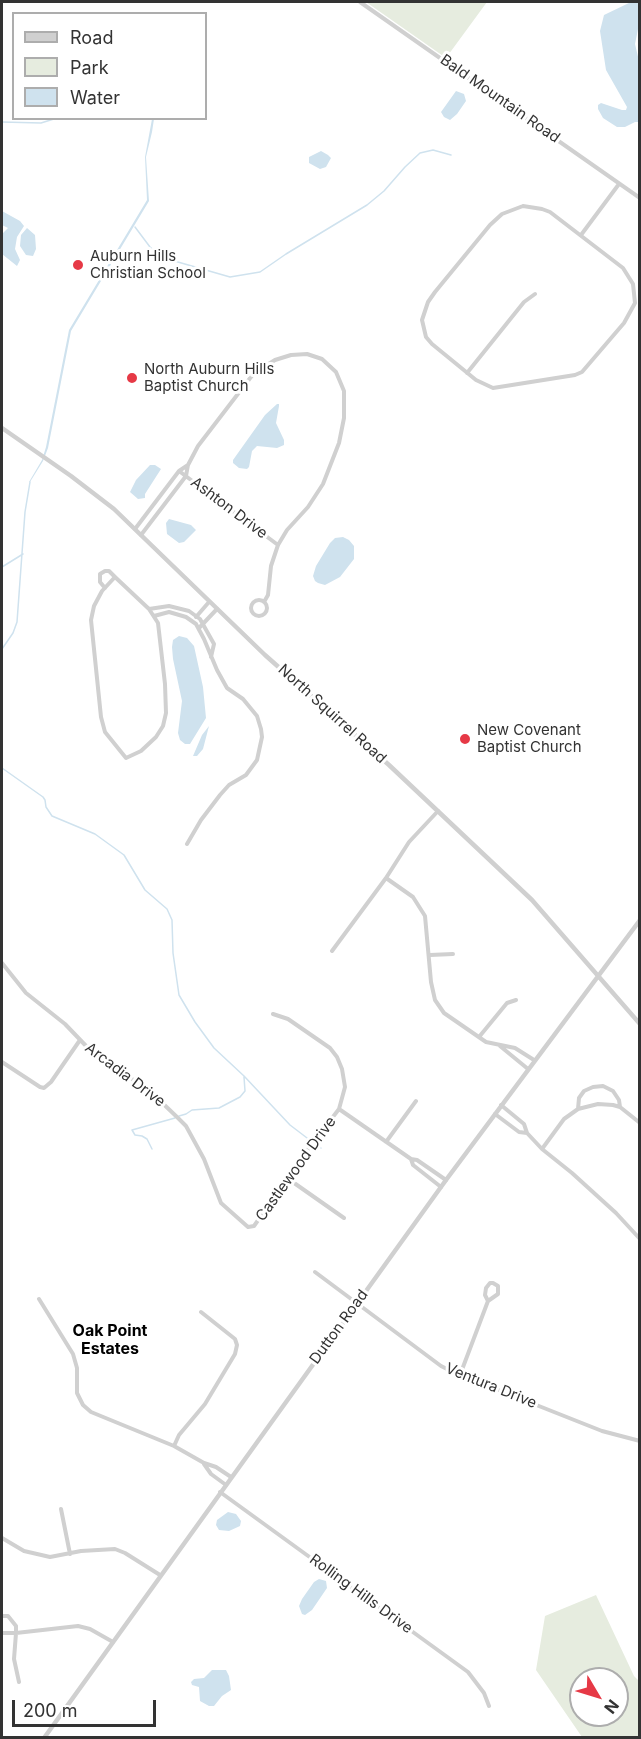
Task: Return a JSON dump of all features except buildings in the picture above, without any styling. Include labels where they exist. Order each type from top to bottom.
[{"type":"street","name":"Bald Mountain Road","points":[[360,2],[639,198]]},
{"type":"street","points":[[581,235],[619,184]]},
{"type":"street","points":[[531,206],[550,212],[581,235],[629,275],[635,294],[635,303],[624,324],[588,367],[575,375],[500,388],[486,386],[467,373],[426,337],[422,320],[428,302],[490,225],[502,214],[511,209],[531,206]]},
{"type":"street","points":[[467,373],[524,302],[535,294]]},
{"type":"street","points":[[141,535],[186,476],[188,465],[198,446],[244,384],[260,368],[275,360],[299,354],[315,356],[328,363],[340,377],[344,391],[344,418],[339,443],[323,484],[278,545],[268,595],[264,602]]},
{"type":"street","name":"North Squirrel Road","points":[[2,428],[105,501],[217,609],[438,811],[532,900],[639,1024]]},
{"type":"street","points":[[135,529],[179,471],[188,465]]},
{"type":"street","name":"Ashton Drive","points":[[179,471],[278,545]]},
{"type":"street","points":[[158,499],[165,504]]},
{"type":"street","points":[[105,588],[100,582],[100,574],[105,570],[109,571],[149,609],[158,623],[161,641],[166,713],[163,726],[156,737],[141,751],[126,758],[105,732],[101,717],[91,620],[94,606],[115,577]]},
{"type":"street","points":[[258,601],[264,602],[267,607],[266,612],[255,615],[252,605],[258,601]]},
{"type":"street","points":[[192,621],[210,602]]},
{"type":"street","points":[[149,609],[169,606],[189,611],[196,616],[204,623],[214,644],[211,658]]},
{"type":"street","points":[[199,627],[217,609]]},
{"type":"street","points":[[154,616],[169,612],[186,617],[199,627],[211,658],[227,688],[243,699],[260,722],[262,737],[257,760],[246,775],[229,785],[220,795],[201,820],[188,844]]},
{"type":"street","points":[[332,951],[386,878],[409,842],[438,811]]},
{"type":"street","points":[[386,878],[413,897],[425,916],[435,1000],[444,1013],[486,1042],[515,1048],[534,1060]]},
{"type":"street","name":"Dutton Road","points":[[44,1737],[494,1114],[639,920]]},
{"type":"street","points":[[430,955],[453,954]]},
{"type":"street","name":"Arcadia Drive","points":[[2,963],[26,993],[60,1019],[80,1041],[153,1094],[186,1126],[204,1159],[221,1203],[248,1227],[252,1227]]},
{"type":"street","points":[[479,1037],[507,1003],[516,1000]]},
{"type":"street","points":[[273,1014],[288,1018],[323,1041],[337,1057],[345,1087],[339,1109],[411,1159],[417,1160],[446,1180]]},
{"type":"street","points":[[2,1062],[44,1088],[51,1082],[80,1041]]},
{"type":"street","points":[[500,1046],[528,1069]]},
{"type":"street","points":[[578,1109],[579,1098],[584,1091],[603,1086],[613,1091],[619,1100],[620,1107]]},
{"type":"street","points":[[386,1142],[416,1101]]},
{"type":"street","points":[[542,1149],[564,1119],[578,1109],[598,1104],[620,1107],[639,1123]]},
{"type":"street","points":[[501,1105],[524,1124],[527,1133],[542,1149],[616,1213],[639,1239]]},
{"type":"street","name":"Castlewood Drive","points":[[252,1227],[339,1109]]},
{"type":"street","points":[[494,1114],[519,1132],[527,1133]]},
{"type":"street","points":[[411,1159],[413,1165],[441,1187]]},
{"type":"street","points":[[287,1178],[344,1218]]},
{"type":"street","name":"Ventura Drive","points":[[315,1272],[441,1366],[602,1431],[639,1441]]},
{"type":"street","points":[[460,1375],[488,1301],[485,1295],[486,1288],[493,1283],[498,1286],[499,1291],[496,1298],[488,1301]]},
{"type":"street","points":[[39,1299],[73,1354],[77,1368],[76,1393],[83,1405],[91,1412],[174,1446],[231,1477]]},
{"type":"street","points":[[174,1446],[179,1435],[205,1404],[235,1354],[237,1345],[235,1339],[201,1312]]},
{"type":"street","points":[[204,1463],[211,1474],[226,1485]]},
{"type":"street","points":[[211,1474],[216,1467]]},
{"type":"street","name":"Rolling Hills Drive","points":[[220,1492],[468,1672],[484,1693],[489,1706]]},
{"type":"street","points":[[61,1509],[70,1554]]},
{"type":"street","points":[[2,1538],[24,1551],[50,1557],[99,1549],[115,1549],[125,1552],[160,1575]]},
{"type":"street","points":[[2,1616],[8,1616],[16,1626],[14,1659],[19,1682]]},
{"type":"street","points":[[2,1633],[78,1626],[90,1629],[113,1642]]},
{"type":"green space","points":[[366,2],[487,2],[446,58]]},
{"type":"green space","points":[[596,1595],[634,1676],[639,1681],[639,1737],[582,1737],[575,1727],[629,1727],[629,1667],[569,1667],[569,1718],[536,1670],[545,1616]]},
{"type":"water","points":[[631,2],[639,2],[639,24],[635,44],[639,61],[639,122],[617,127],[603,118],[598,109],[601,103],[622,110],[626,110],[627,107],[606,70],[600,31],[604,15]]},
{"type":"water","points":[[456,91],[464,94],[466,101],[450,120],[441,112]]},
{"type":"water","points":[[152,120],[154,120],[146,157],[149,201],[71,331],[48,448],[43,461],[29,482],[42,460],[46,447],[69,330],[147,200],[145,157]]},
{"type":"water","points":[[321,151],[331,158],[326,167],[320,169],[309,163],[309,157]]},
{"type":"water","points":[[2,211],[20,221],[24,226],[17,237],[15,249],[20,260],[17,266],[2,254],[2,234],[8,228],[2,225]]},
{"type":"water","points":[[27,228],[35,235],[36,249],[33,256],[26,255],[20,246],[21,235]]},
{"type":"water","points":[[277,404],[279,406],[276,423],[284,445],[277,448],[257,446],[252,451],[249,467],[239,468],[233,460],[265,415]]},
{"type":"water","points":[[150,465],[161,469],[145,494],[145,498],[138,499],[130,492],[136,480]]},
{"type":"water","points":[[169,519],[191,525],[196,530],[184,542],[179,543],[167,534],[166,523]]},
{"type":"water","points":[[343,537],[354,546],[354,559],[340,577],[325,585],[318,583],[313,576],[316,566],[330,543],[335,538]]},
{"type":"water","points":[[179,636],[187,638],[194,646],[203,687],[206,718],[190,744],[185,744],[180,740],[178,733],[182,701],[172,647],[173,640]]},
{"type":"water","points":[[209,726],[203,749],[197,756],[193,756],[202,735]]},
{"type":"water","points":[[228,1512],[236,1514],[241,1521],[240,1526],[229,1531],[219,1530],[216,1525],[217,1520]]},
{"type":"water","points":[[319,1579],[326,1581],[327,1588],[312,1610],[305,1615],[302,1614],[299,1606],[302,1599],[314,1582]]},
{"type":"water","points":[[212,1670],[226,1670],[231,1690],[214,1706],[209,1706],[200,1701],[199,1687],[192,1685],[191,1682],[194,1679],[204,1678]]},
{"type":"waterway","points":[[2,122],[41,123],[51,120]]},
{"type":"waterway","points":[[135,227],[150,247],[164,258],[230,277],[260,272],[367,205],[384,191],[420,153],[433,150],[451,155]]},
{"type":"waterway","points":[[2,649],[13,633],[17,622],[25,512],[30,482]]},
{"type":"waterway","points":[[2,567],[23,554]]},
{"type":"waterway","points":[[2,768],[43,797],[52,816],[95,834],[124,855],[145,890],[167,909],[172,920],[173,953],[179,995],[195,1022],[214,1048],[290,1125],[311,1141]]},
{"type":"waterway","points":[[179,1116],[192,1110],[219,1108],[240,1097],[245,1091],[244,1077]]},
{"type":"waterway","points":[[152,1149],[147,1139],[135,1135],[132,1130],[175,1118]]},
{"type":"waterway","points":[[315,1144],[321,1148]]},
{"type":"place","name":"Auburn Hills Christian School","points":[[78,265]]},
{"type":"place","name":"North Auburn Hills Baptist Church","points":[[132,378]]},
{"type":"place","name":"New Covenant Baptist Church","points":[[465,739]]},
{"type":"district","name":"Oak Point Estates","points":[[110,1340]]}]
